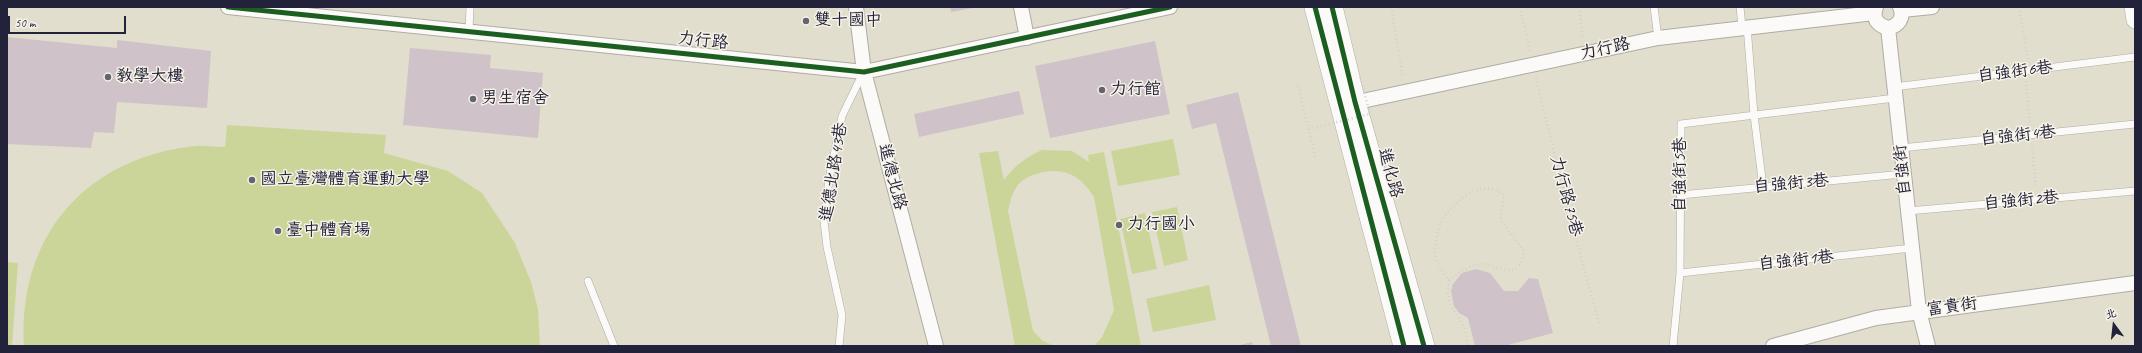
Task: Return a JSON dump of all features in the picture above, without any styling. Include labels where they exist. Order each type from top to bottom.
[{"type":"main road","name":"進化路","points":[[1315,7],[1424,346]]},
{"type":"main road","name":"進化路","points":[[1332,7],[1347,104],[1404,346]]},
{"type":"street","name":"力行路","points":[[228,7],[864,72],[1170,7]]},
{"type":"street","name":"進德北路","points":[[856,7],[864,72],[936,346]]},
{"type":"street","points":[[1021,7],[1027,38]]},
{"type":"street","points":[[1875,10],[1878,23],[1888,28],[1897,24],[1900,20],[1901,9],[1932,7]]},
{"type":"street","points":[[2133,7],[2135,20]]},
{"type":"street","name":"力行路","points":[[1347,104],[1533,66],[1658,38],[1875,10]]},
{"type":"street","name":"自強街","points":[[1888,28],[1919,311],[1928,346]]},
{"type":"street","name":"富貴街","points":[[1773,346],[1876,318],[2135,283]]},
{"type":"lane","points":[[469,31],[470,7]]},
{"type":"lane","points":[[1654,7],[1658,38]]},
{"type":"lane","points":[[1740,7],[1745,27],[1763,187]]},
{"type":"lane","name":"自強街6巷","points":[[1895,92],[2025,71],[2135,57]]},
{"type":"lane","name":"進德北路43巷","points":[[839,346],[842,315],[827,247],[824,221],[829,179],[842,116],[864,72]]},
{"type":"lane","name":"自強街5巷","points":[[1673,346],[1680,273],[1682,124],[1754,115],[1895,92]]},
{"type":"lane","name":"自強街4巷","points":[[1901,148],[2135,124]]},
{"type":"lane","name":"自強街3巷","points":[[1680,195],[1903,174]]},
{"type":"lane","name":"自強街2巷","points":[[1908,211],[2135,191]]},
{"type":"lane","name":"自強街1巷","points":[[1680,273],[1912,248]]},
{"type":"lane","points":[[588,281],[614,346]]},
{"type":"path","points":[[1391,7],[1406,91]]},
{"type":"path","points":[[1579,7],[1585,54]]},
{"type":"path","points":[[2019,7],[2028,64],[2025,71],[2037,200]]},
{"type":"path","points":[[1309,129],[1370,114],[1360,77]]},
{"type":"path","points":[[1298,86],[1316,159]]},
{"type":"path","points":[[1449,280],[1462,271],[1483,264],[1507,271],[1518,266],[1523,258],[1524,251],[1500,219],[1504,196],[1498,190],[1490,188],[1476,190],[1464,196],[1441,221],[1435,251],[1439,265],[1449,280],[1448,293],[1450,303],[1466,330],[1467,346]]},
{"type":"green space","name":"臺中體育場","points":[[227,125],[386,135],[384,153],[448,171],[482,193],[515,243],[531,282],[538,309],[540,346],[24,346],[25,306],[33,270],[46,238],[66,209],[91,186],[121,167],[156,154],[195,146],[225,147]]},
{"type":"green space","points":[[1173,139],[1180,175],[1118,186],[1111,151]]},
{"type":"green space","points":[[1042,150],[1072,151],[1089,162],[1088,155],[1104,152],[1141,346],[1094,346],[1102,337],[1114,310],[1094,197],[1083,183],[1070,174],[1054,171],[1033,175],[1022,181],[1014,191],[1008,211],[1033,331],[1043,341],[1055,346],[1015,346],[979,153],[998,151],[1004,180],[1021,162]]},
{"type":"green space","points":[[1177,207],[1188,260],[1164,266],[1152,212]]},
{"type":"green space","points":[[1145,213],[1157,269],[1132,274],[1120,219]]},
{"type":"green space","points":[[7,262],[18,263],[12,346],[7,346]]},
{"type":"green space","points":[[1209,285],[1216,320],[1153,332],[1146,299]]},
{"type":"building","points":[[950,7],[973,7],[973,8],[951,12]]},
{"type":"building","name":"教學大樓","points":[[7,37],[117,48],[117,40],[211,51],[207,108],[117,102],[114,133],[94,132],[91,148],[7,144]]},
{"type":"building","name":"力行館","points":[[1155,41],[1170,114],[1050,138],[1035,66]]},
{"type":"building","name":"男生宿舍","points":[[410,48],[491,55],[490,68],[543,73],[538,138],[403,125]]},
{"type":"building","points":[[1019,91],[1024,114],[919,137],[914,114]]},
{"type":"building","points":[[1238,92],[1301,346],[1271,346],[1216,123],[1192,129],[1186,105]]},
{"type":"building","points":[[1476,269],[1490,273],[1504,291],[1518,291],[1529,278],[1538,279],[1553,333],[1504,346],[1475,346],[1468,318],[1459,313],[1454,306],[1451,291],[1453,284],[1462,273]]},
{"type":"building","points":[[1252,342],[1253,346],[1240,346],[1240,345]]},
{"type":"cycle path","points":[[228,7],[864,72],[1170,7]]},
{"type":"cycle path","points":[[1315,7],[1404,346]]},
{"type":"cycle path","points":[[1332,7],[1355,102],[1424,346]]},
{"type":"place","name":"雙十國中","points":[[806,21]]},
{"type":"place","name":"教學大樓","points":[[108,77]]},
{"type":"place","name":"力行館","points":[[1102,90]]},
{"type":"place","name":"男生宿舍","points":[[473,99]]},
{"type":"place","name":"國立臺灣體育運動大學","points":[[252,180]]},
{"type":"place","name":"力行國小","points":[[1119,225]]},
{"type":"place","name":"臺中體育場","points":[[278,231]]}]
